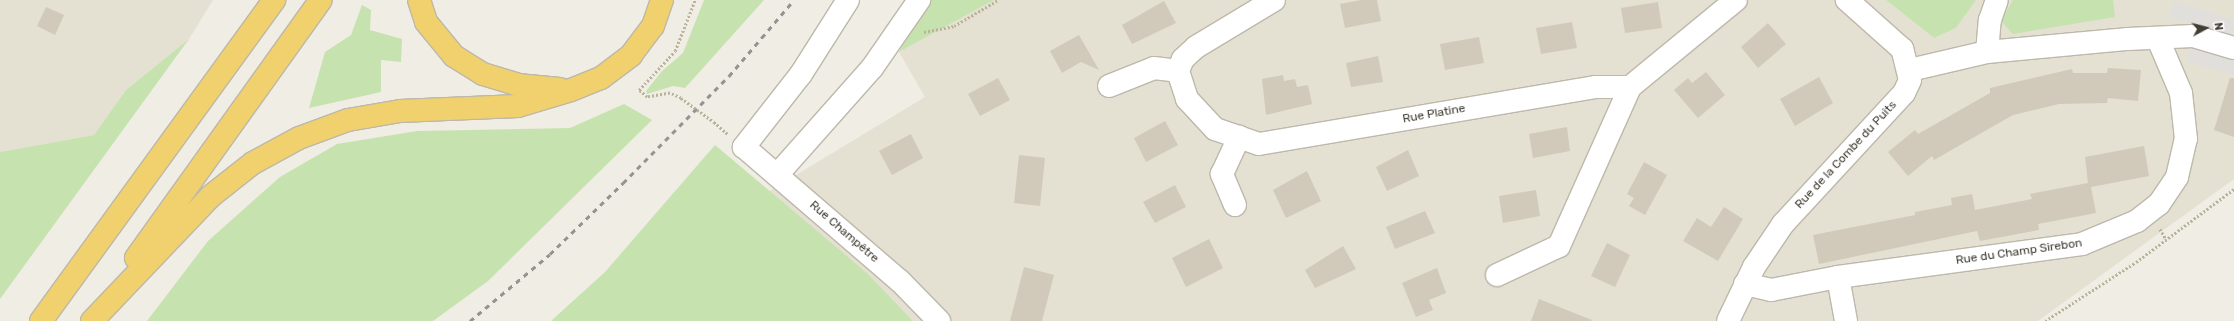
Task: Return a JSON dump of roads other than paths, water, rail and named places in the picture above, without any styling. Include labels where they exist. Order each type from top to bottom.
[{"type":"highway","points":[[41,321],[274,0]]},
{"type":"highway","points":[[92,321],[321,0]]},
{"type":"highway","points":[[419,0],[426,22],[454,56],[483,74],[518,85],[571,90]]},
{"type":"highway","points":[[92,321],[211,196],[253,163],[299,138],[348,120],[378,115],[518,106],[571,90],[601,78],[631,55],[653,26],[662,0]]},
{"type":"street","name":"Rue Champêtre","points":[[848,0],[801,74],[744,147],[900,281],[939,321]]},
{"type":"street","points":[[777,176],[872,68],[919,0]]},
{"type":"street","points":[[1109,86],[1154,68],[1178,71],[1183,59],[1196,47],[1274,0]]},
{"type":"street","points":[[1497,276],[1559,246],[1630,88],[1736,0]]},
{"type":"street","points":[[1847,0],[1902,49],[1910,70],[1986,52],[2192,36],[2234,48]]},
{"type":"street","points":[[1986,52],[1990,20],[1997,0]]},
{"type":"street","name":"Rue du Champ Sirebon","points":[[1745,284],[1771,290],[1838,277],[2082,244],[2137,221],[2159,204],[2177,177],[2186,139],[2181,93],[2158,39]]},
{"type":"street","name":"Rue de la Combe du Puits","points":[[1728,321],[1745,284],[1783,224],[1904,93],[1910,70]]},
{"type":"street","name":"Rue Platine","points":[[1178,71],[1187,99],[1215,129],[1259,144],[1596,87],[1630,88]]},
{"type":"street","points":[[1235,205],[1222,174],[1239,137]]},
{"type":"street","points":[[1838,277],[1846,321]]},
{"type":"railway","points":[[470,321],[550,254],[623,183],[729,76],[794,0]]}]
